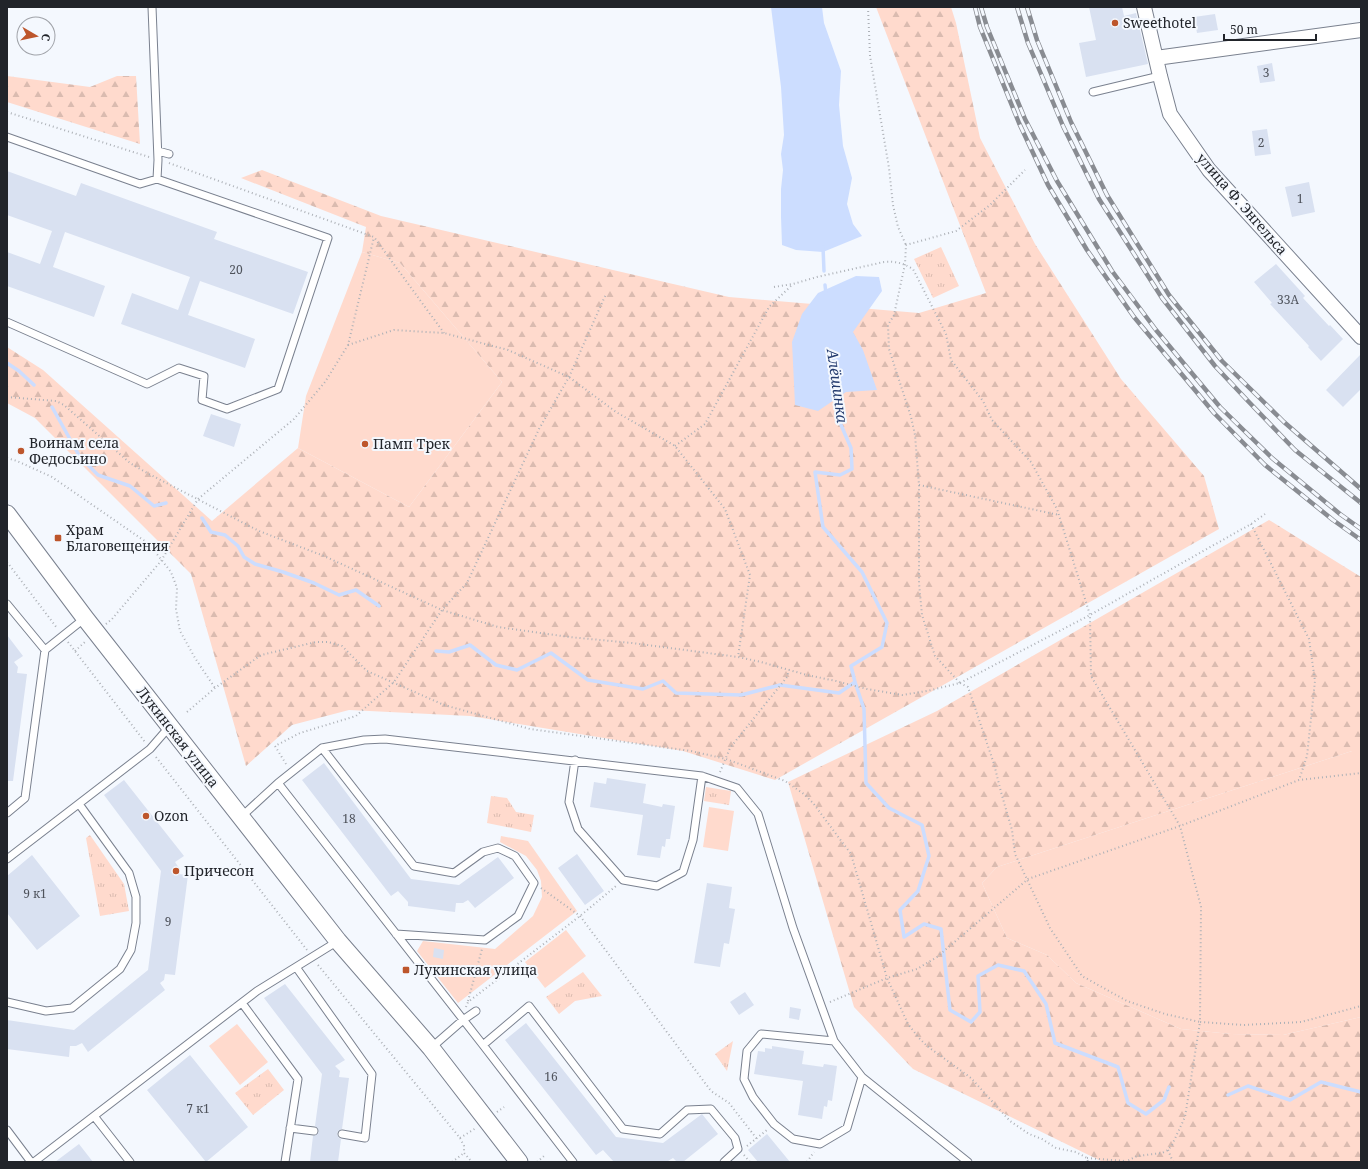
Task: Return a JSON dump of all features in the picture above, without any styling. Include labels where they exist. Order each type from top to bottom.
[{"type":"street","name":"улица Ф. Энгельса","points":[[1144,7],[1170,114],[1209,170],[1361,337]]},
{"type":"street","points":[[1156,58],[1361,30]]},
{"type":"street","name":"Лукинская улица","points":[[9,521],[338,941],[431,1048],[515,1161]]},
{"type":"lane","points":[[152,7],[158,151],[157,179]]},
{"type":"lane","points":[[1093,92],[1160,76]]},
{"type":"lane","points":[[7,137],[140,184],[157,179],[328,238],[278,389],[227,409],[202,400],[204,376],[178,368],[147,384],[7,322]]},
{"type":"lane","points":[[158,151],[168,154]]},
{"type":"lane","points":[[7,604],[44,650]]},
{"type":"lane","points":[[7,813],[25,798],[44,650],[85,618]]},
{"type":"lane","points":[[7,859],[150,749],[170,726]]},
{"type":"lane","points":[[241,817],[278,783],[322,748],[364,740],[385,739],[702,776],[736,788],[758,814],[792,928],[834,1041],[862,1077],[968,1162]]},
{"type":"lane","points":[[322,748],[414,866],[454,873],[482,852],[498,848],[516,856],[534,883],[518,916],[485,940],[396,934]]},
{"type":"lane","points":[[575,760],[569,802],[578,829],[623,880],[657,886],[683,872],[693,840],[702,776]]},
{"type":"lane","points":[[278,783],[573,1162]]},
{"type":"lane","points":[[7,1002],[46,1011],[72,1008],[120,969],[131,950],[136,923],[136,897],[129,873],[79,804]]},
{"type":"lane","points":[[34,1162],[258,991],[338,941]]},
{"type":"lane","points":[[296,967],[372,1074],[365,1138],[342,1134]]},
{"type":"lane","points":[[242,1003],[298,1079],[285,1162]]},
{"type":"lane","points":[[483,1045],[530,1006],[623,1129],[660,1134],[687,1110],[711,1109],[734,1138],[738,1149],[724,1162]]},
{"type":"lane","points":[[431,1048],[463,1020],[476,1011]]},
{"type":"lane","points":[[834,1041],[761,1034],[746,1051],[744,1079],[753,1097],[774,1124],[793,1140],[820,1144],[847,1128],[862,1077]]},
{"type":"lane","points":[[94,1116],[130,1162]]},
{"type":"lane","points":[[290,1128],[314,1131]]},
{"type":"lane","points":[[7,1130],[31,1162]]},
{"type":"path","points":[[868,7],[870,56],[889,168],[893,205],[898,227],[906,245],[905,264],[894,315],[888,325],[889,348],[911,417],[915,435],[919,485],[919,583],[922,616],[935,656],[960,683],[968,686],[994,764],[1012,830],[1015,854],[1050,928],[1082,976],[1127,1001],[1164,1014],[1200,1022],[1244,1025],[1301,1022],[1361,1006]]},
{"type":"path","points":[[7,112],[151,158]]},
{"type":"path","points":[[906,245],[956,231],[990,205],[1025,170]]},
{"type":"path","points":[[112,618],[161,561],[198,499],[294,419],[325,382],[348,345],[374,238]]},
{"type":"path","points":[[774,287],[884,262],[905,264],[913,269],[946,334],[951,360],[983,401],[992,420],[1031,462],[1057,509],[1090,615],[1091,676],[1180,826],[1201,907],[1200,1022],[1186,1117],[1172,1145],[1168,1150],[1162,1153],[1137,1156],[1126,1161],[1087,1158]]},
{"type":"path","points":[[675,446],[705,424],[769,307],[792,284]]},
{"type":"path","points":[[292,773],[275,746],[300,733],[356,716],[394,682],[442,610],[467,583],[538,429],[569,377],[606,294]]},
{"type":"path","points":[[348,345],[394,330],[444,333],[508,350],[569,377],[616,412],[675,446],[725,509],[750,575],[738,657]]},
{"type":"path","points":[[7,397],[56,401],[64,405],[130,463],[259,531],[324,556],[442,610],[498,627],[569,638],[632,643],[738,657],[808,676],[902,695],[960,683],[1090,615],[1251,524],[1265,514]]},
{"type":"path","points":[[7,458],[52,477],[149,544],[171,572],[177,588],[176,609],[180,631],[195,658],[215,688],[187,712]]},
{"type":"path","points":[[919,485],[1059,515]]},
{"type":"path","points":[[1251,524],[1309,639],[1315,681],[1307,756],[1299,780]]},
{"type":"path","points":[[149,544],[172,544]]},
{"type":"path","points":[[7,562],[312,957],[460,1138],[464,1146],[464,1153],[472,1162]]},
{"type":"path","points":[[716,780],[730,748],[787,677],[789,670]]},
{"type":"path","points":[[821,1006],[888,978],[918,969],[937,956],[1028,879],[1180,826],[1299,780],[1361,773]]},
{"type":"path","points":[[468,1002],[580,916],[623,880]]},
{"type":"path","points":[[534,883],[580,916],[711,1091],[729,1103],[757,1139]]},
{"type":"path","points":[[463,1020],[485,940]]},
{"type":"path","points":[[747,1146],[764,1132]]},
{"type":"path","points":[[1168,1150],[1173,1162]]},
{"type":"path","points":[[452,1162],[464,1153]]},
{"type":"path","points":[[537,1162],[544,1156]]},
{"type":"green space","points":[[876,7],[951,7],[956,23],[980,138],[1035,244],[1121,379],[1204,476],[1219,529],[775,780],[683,751],[470,716],[349,710],[292,725],[246,766],[191,574],[35,418],[7,403],[7,347],[43,370],[212,521],[298,448],[409,507],[502,382],[400,263],[362,252],[366,227],[241,178],[262,170],[381,216],[729,297],[919,313],[986,293]]},
{"type":"green space","points":[[7,76],[90,87],[117,76],[136,76],[140,144],[7,102]]},
{"type":"green space","points":[[941,247],[959,286],[933,298],[914,259]]},
{"type":"green space","points":[[362,252],[400,263],[502,382],[409,507],[298,448],[306,396]]},
{"type":"green space","points":[[1269,520],[1361,577],[1361,751],[1352,751],[997,867],[982,883],[1007,938],[1047,955],[1076,983],[1181,1029],[1231,1034],[1283,1035],[1361,1017],[1361,1162],[1103,1162],[913,1069],[854,1007],[788,782],[937,711]]},
{"type":"green space","points":[[1352,751],[1361,751],[1361,1017],[1283,1035],[1231,1034],[1181,1029],[1076,983],[1047,955],[1007,938],[982,883],[997,867]]},
{"type":"green space","points":[[706,787],[731,791],[729,805],[704,801]]},
{"type":"green space","points":[[491,796],[507,798],[516,812],[534,815],[531,832],[487,823]]},
{"type":"green space","points":[[709,807],[734,811],[728,851],[703,847]]},
{"type":"green space","points":[[90,835],[124,884],[129,911],[100,916],[86,838]]},
{"type":"green space","points":[[501,836],[528,841],[577,911],[458,1003],[417,951],[423,941],[495,949],[533,916],[542,897],[541,881],[537,870],[526,856],[500,842]]},
{"type":"green space","points":[[566,930],[586,956],[545,988],[525,962]]},
{"type":"green space","points":[[583,972],[602,996],[575,1001],[559,1014],[546,997]]},
{"type":"green space","points":[[237,1024],[268,1062],[240,1085],[209,1046]]},
{"type":"green space","points":[[733,1041],[727,1071],[715,1054]]},
{"type":"green space","points":[[268,1069],[284,1090],[253,1115],[235,1093]]},
{"type":"water","points":[[771,7],[822,7],[824,23],[841,71],[839,105],[843,146],[852,178],[847,204],[853,224],[862,236],[823,252],[796,250],[782,245],[781,189],[783,170],[781,154],[784,135],[781,87]]},
{"type":"water","points":[[856,276],[879,277],[882,291],[853,332],[863,350],[877,390],[846,392],[818,411],[795,405],[792,342],[802,314],[818,293]]},
{"type":"building","points":[[1089,7],[1122,7],[1124,16],[1136,13],[1148,64],[1086,77],[1079,43],[1096,40]]},
{"type":"building","points":[[1215,14],[1218,30],[1197,33],[1194,17]]},
{"type":"building","points":[[1272,63],[1275,81],[1260,83],[1257,66]]},
{"type":"building","points":[[1267,129],[1271,154],[1255,156],[1252,131]]},
{"type":"building","points":[[7,171],[76,196],[81,183],[217,232],[214,239],[308,272],[293,314],[200,281],[188,315],[255,339],[245,368],[121,324],[132,293],[178,310],[190,277],[65,232],[53,267],[105,286],[94,317],[7,286],[7,252],[40,264],[52,231],[7,215]]},
{"type":"building","points":[[1309,182],[1315,212],[1292,217],[1285,187]]},
{"type":"building","points":[[1276,264],[1305,296],[1303,298],[1343,339],[1321,361],[1270,304],[1272,303],[1254,282]]},
{"type":"building","points":[[1361,354],[1361,389],[1343,407],[1326,390]]},
{"type":"building","points":[[211,414],[241,424],[234,447],[203,436]]},
{"type":"building","points":[[7,635],[23,656],[14,662],[18,667],[17,673],[27,674],[13,781],[7,781]]},
{"type":"building","points":[[324,763],[411,879],[459,885],[498,857],[514,878],[475,908],[468,900],[463,903],[456,903],[455,912],[408,906],[408,902],[398,891],[391,896],[302,780]]},
{"type":"building","points":[[607,778],[646,784],[643,803],[662,807],[663,804],[675,806],[670,839],[666,839],[665,847],[662,846],[660,858],[637,855],[643,815],[590,807],[594,782],[606,784]]},
{"type":"building","points":[[124,780],[184,856],[175,862],[179,868],[178,874],[188,875],[175,975],[165,974],[164,980],[160,983],[165,990],[88,1052],[82,1043],[76,1046],[70,1046],[69,1057],[7,1049],[7,1020],[74,1030],[148,970],[161,871],[104,795]]},
{"type":"building","points":[[577,854],[604,891],[585,905],[558,868]]},
{"type":"building","points":[[32,855],[80,916],[37,950],[7,913],[7,876]]},
{"type":"building","points":[[707,883],[732,887],[729,908],[735,909],[729,944],[724,943],[720,967],[694,963]]},
{"type":"building","points":[[434,948],[444,950],[443,959],[433,957]]},
{"type":"building","points":[[285,984],[345,1060],[335,1066],[340,1071],[339,1077],[349,1078],[342,1129],[338,1131],[337,1134],[341,1139],[338,1162],[310,1162],[313,1136],[319,1132],[315,1126],[322,1074],[264,998]]},
{"type":"building","points":[[745,992],[754,1005],[739,1015],[730,1002]]},
{"type":"building","points":[[790,1007],[801,1009],[799,1020],[789,1018]]},
{"type":"building","points":[[526,1023],[616,1137],[663,1143],[702,1114],[718,1134],[683,1162],[677,1162],[673,1158],[668,1161],[661,1162],[614,1162],[603,1150],[596,1155],[505,1040]]},
{"type":"building","points":[[772,1046],[804,1051],[802,1064],[823,1067],[824,1064],[837,1066],[832,1101],[828,1100],[827,1107],[824,1106],[822,1119],[798,1115],[803,1081],[754,1074],[758,1051],[765,1052],[765,1048],[772,1049]]},
{"type":"building","points":[[190,1055],[248,1127],[206,1162],[147,1090]]},
{"type":"building","points":[[767,1134],[790,1162],[758,1162],[748,1150]]},
{"type":"building","points":[[79,1144],[93,1162],[55,1162]]},
{"type":"waterway","name":"Алёшинка","points":[[823,247],[824,271]]},
{"type":"waterway","name":"Алёшинка","points":[[825,285],[826,294]]},
{"type":"waterway","points":[[7,363],[19,371],[34,385]]},
{"type":"waterway","name":"Алёшинка","points":[[836,393],[838,418],[851,448],[852,469],[840,475],[815,472],[823,527],[862,572],[887,623],[882,647],[851,666],[864,709],[866,783],[889,808],[922,825],[929,856],[918,891],[900,910],[904,937],[924,924],[941,929],[950,1010],[971,1022],[980,1012],[978,976],[998,965],[1024,971],[1046,1004],[1055,1043],[1118,1067],[1128,1103],[1146,1114],[1164,1100],[1169,1087]]},
{"type":"waterway","points":[[52,407],[80,457],[98,475],[130,486],[154,506],[166,503]]},
{"type":"waterway","points":[[202,518],[211,532],[225,535],[238,546],[244,557],[255,564],[314,583],[339,595],[356,590],[379,606]]},
{"type":"waterway","points":[[436,651],[449,652],[470,645],[496,665],[517,670],[551,653],[588,680],[643,689],[663,681],[676,693],[741,695],[780,685],[839,693],[855,682]]},
{"type":"waterway","name":"Алёшинка","points":[[1228,1095],[1248,1086],[1290,1100],[1321,1082],[1361,1092]]},
{"type":"railway","points":[[975,7],[980,27],[1019,123],[1048,185],[1087,250],[1134,317],[1214,413],[1265,465],[1333,520],[1361,540]]},
{"type":"railway","points":[[981,7],[987,27],[1025,119],[1057,181],[1112,271],[1156,330],[1220,407],[1272,458],[1340,514],[1361,529]]},
{"type":"railway","points":[[1017,7],[1028,43],[1063,126],[1099,199],[1162,298],[1215,366],[1295,450],[1361,503]]},
{"type":"railway","points":[[1027,7],[1037,40],[1071,122],[1107,195],[1169,295],[1222,361],[1284,422],[1361,489]]},
{"type":"place","name":"Sweethotel","points":[[1115,23]]},
{"type":"place","name":"Памп Трек","points":[[365,444]]},
{"type":"place","name":"Воинам села Федосьино","points":[[21,451]]},
{"type":"place","name":"Храм Благовещения","points":[[58,538]]},
{"type":"place","name":"Ozon","points":[[146,816]]},
{"type":"place","name":"Причесон","points":[[176,871]]},
{"type":"place","name":"Лукинская улица","points":[[406,970]]}]
